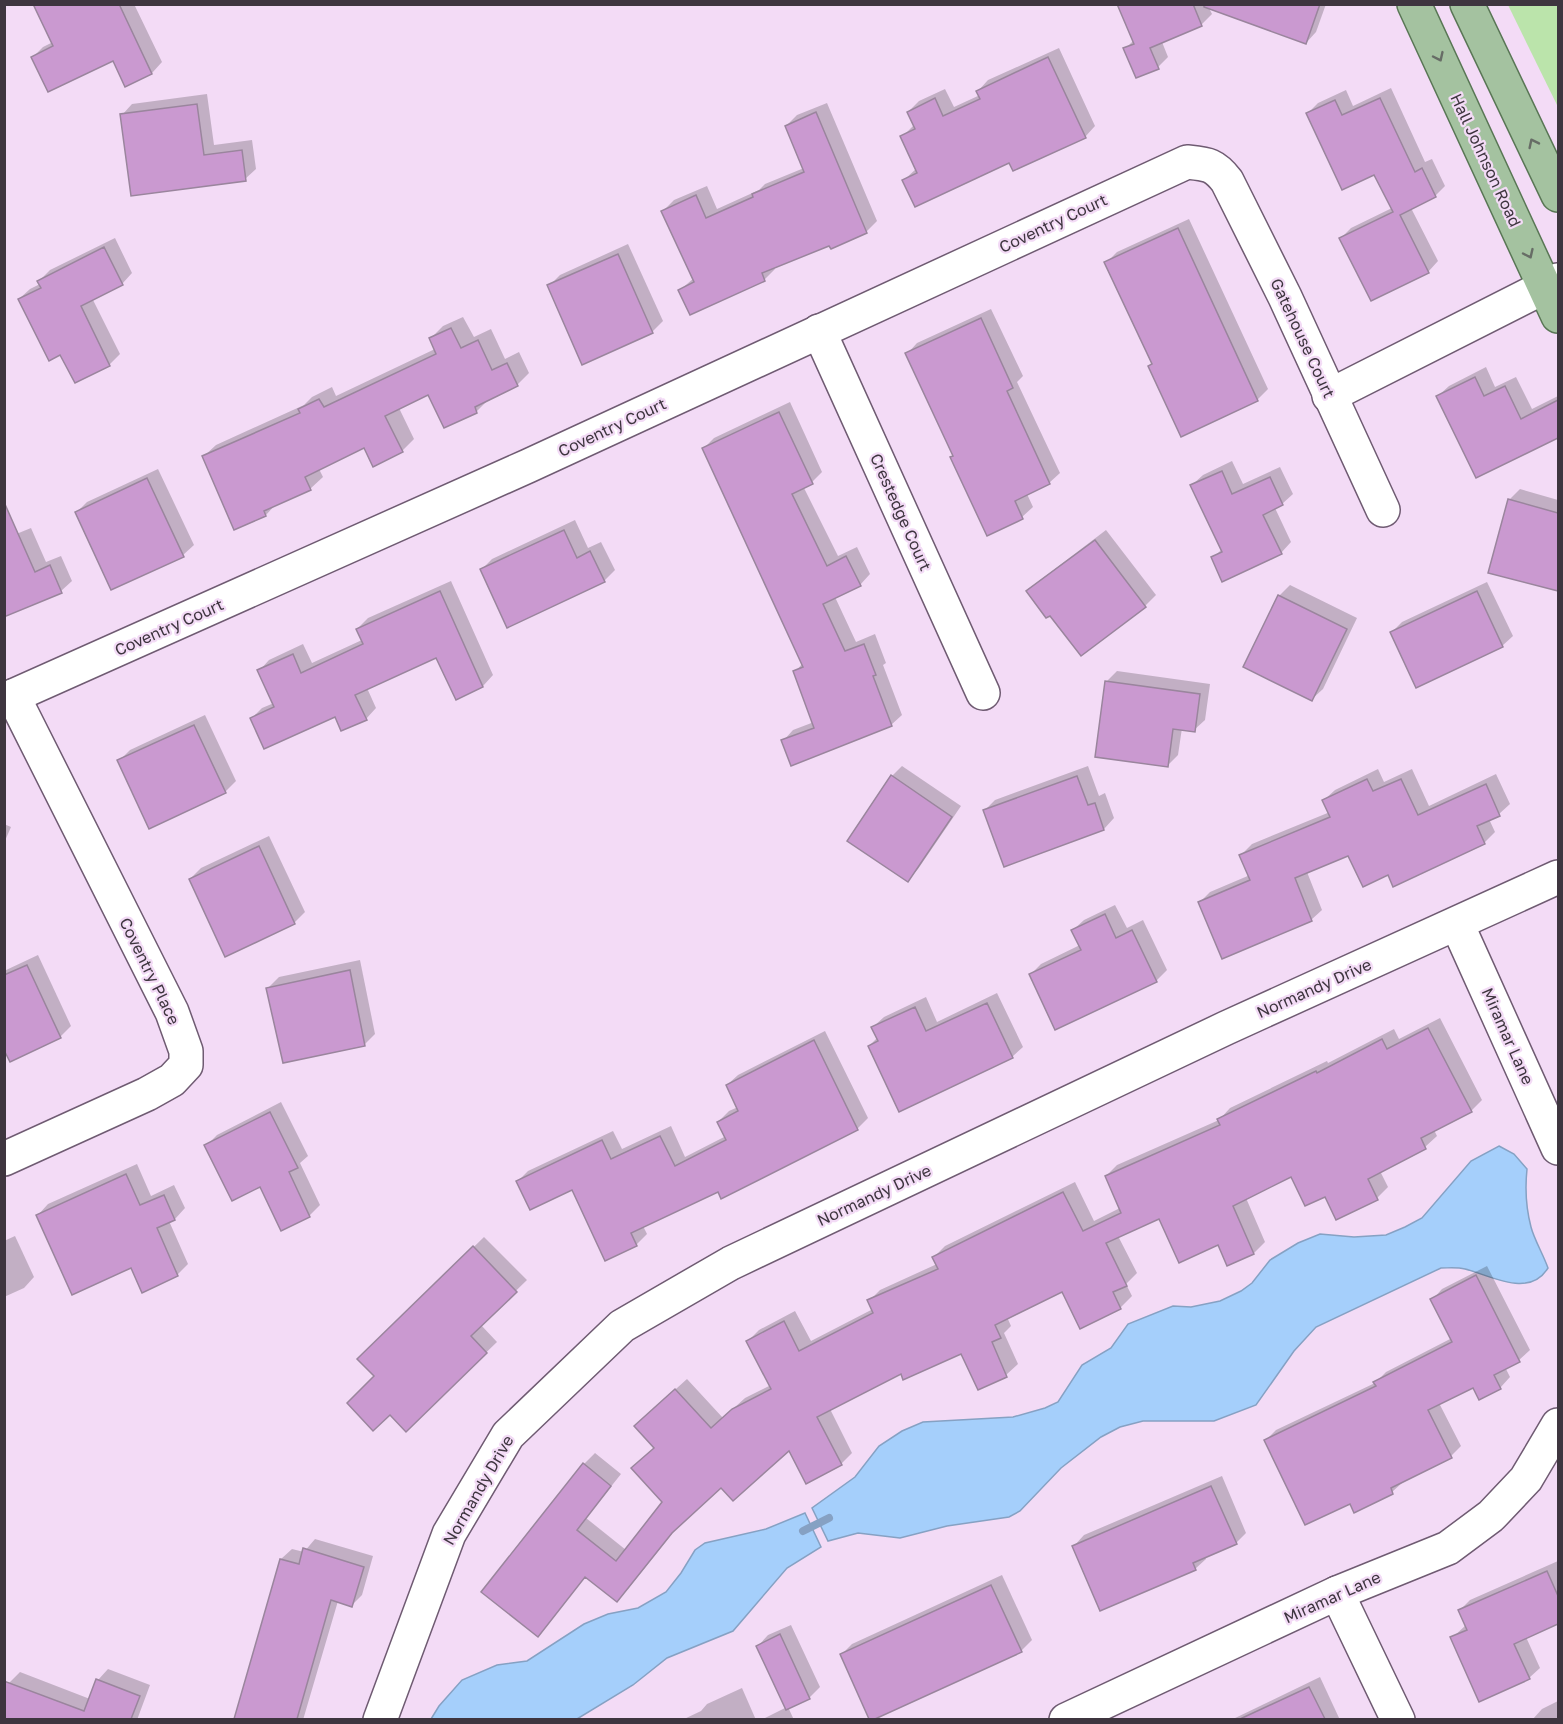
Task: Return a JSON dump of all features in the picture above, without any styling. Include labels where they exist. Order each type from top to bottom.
[{"type":"main road","name":"Hall Johnson Road","points":[[1414,4],[1551,283],[1558,316]]},
{"type":"main road","points":[[1467,4],[1558,195]]},
{"type":"street","name":"Coventry Court","points":[[9,698],[528,466],[1187,162],[1209,164],[1218,169]]},
{"type":"street","name":"Gatehouse Court","points":[[1218,169],[1227,181],[1274,276],[1383,510]]},
{"type":"street","points":[[1329,396],[1551,283]]},
{"type":"street","name":"Crestedge Court","points":[[819,331],[983,693]]},
{"type":"street","name":"Coventry Place","points":[[4,1159],[147,1094],[171,1080],[186,1065],[186,1051],[172,1012],[9,698]]},
{"type":"street","name":"Normandy Drive","points":[[380,1719],[449,1534],[508,1435],[622,1326],[742,1258],[1226,1028],[1558,877]]},
{"type":"street","name":"Miramar Lane","points":[[1457,924],[1558,1148]]},
{"type":"street","name":"Miramar Lane","points":[[1066,1719],[1337,1593],[1448,1548],[1491,1516],[1526,1479],[1558,1425]]},
{"type":"street","points":[[1337,1593],[1398,1719]]},
{"type":"green space","points":[[1508,5],[1558,5],[1558,107]]},
{"type":"water","points":[[1499,1146],[1514,1154],[1527,1169],[1526,1198],[1529,1220],[1548,1268],[1540,1277],[1520,1284],[1462,1268],[1441,1268],[1316,1327],[1294,1351],[1256,1405],[1214,1421],[1143,1421],[1120,1427],[1101,1437],[1061,1468],[1020,1511],[1009,1517],[947,1526],[900,1538],[858,1533],[828,1541],[812,1508],[855,1477],[879,1446],[902,1431],[923,1422],[1013,1417],[1058,1402],[1082,1365],[1111,1348],[1128,1324],[1173,1306],[1191,1307],[1220,1301],[1252,1283],[1270,1260],[1298,1243],[1320,1234],[1354,1237],[1386,1235],[1405,1227],[1422,1218],[1471,1161]]},
{"type":"water","points":[[805,1513],[821,1547],[787,1568],[733,1631],[667,1658],[633,1685],[577,1719],[431,1719],[439,1706],[462,1680],[497,1665],[527,1661],[584,1624],[608,1614],[638,1608],[666,1592],[695,1550],[705,1543],[766,1529]]},
{"type":"building","points":[[33,4],[119,4],[152,74],[125,87],[113,61],[48,92],[31,57],[53,46]]},
{"type":"building","points":[[1117,4],[1193,4],[1202,26],[1150,48],[1159,69],[1136,78],[1123,48],[1134,44]]},
{"type":"building","points":[[1204,4],[1320,4],[1306,44],[1204,7]]},
{"type":"building","points":[[1048,57],[1086,138],[1013,171],[1009,163],[915,207],[902,180],[917,173],[900,136],[915,129],[907,112],[935,98],[943,116],[980,99],[976,91]]},
{"type":"building","points":[[1380,98],[1415,172],[1422,168],[1436,197],[1400,215],[1429,273],[1371,301],[1339,238],[1393,212],[1374,175],[1342,190],[1306,113],[1335,100],[1342,115]]},
{"type":"building","points":[[197,104],[204,155],[242,150],[246,181],[131,196],[120,114]]},
{"type":"building","points":[[816,112],[867,233],[831,249],[829,246],[762,273],[765,281],[690,315],[678,290],[694,282],[661,211],[696,195],[706,218],[753,197],[752,194],[804,172],[785,126]]},
{"type":"building","points":[[1178,228],[1258,401],[1181,437],[1148,366],[1152,364],[1104,262]]},
{"type":"building","points":[[104,247],[123,285],[81,306],[110,366],[75,383],[60,355],[49,361],[18,299],[41,288],[37,281]]},
{"type":"building","points":[[618,254],[653,333],[582,365],[547,285]]},
{"type":"building","points":[[981,318],[1013,388],[1007,391],[1050,484],[1015,501],[1023,519],[987,536],[905,353]]},
{"type":"building","points":[[451,328],[461,348],[478,340],[492,370],[507,363],[518,386],[475,407],[477,413],[444,428],[428,395],[385,416],[403,452],[373,467],[364,448],[305,477],[311,490],[264,511],[266,516],[234,530],[202,456],[300,413],[298,409],[319,399],[324,407],[436,354],[429,338]]},
{"type":"building","points":[[1475,377],[1484,396],[1505,386],[1521,419],[1558,400],[1558,438],[1476,478],[1436,396]]},
{"type":"building","points":[[779,412],[813,484],[792,494],[827,566],[846,556],[861,586],[823,604],[845,651],[864,644],[876,675],[873,676],[892,726],[791,766],[781,740],[814,728],[793,671],[803,667],[702,448]]},
{"type":"building","points":[[1222,471],[1232,494],[1270,477],[1283,505],[1263,515],[1282,554],[1222,582],[1211,557],[1222,552],[1190,485]]},
{"type":"building","points":[[147,478],[184,557],[111,590],[75,512]]},
{"type":"building","points":[[1508,499],[1558,513],[1558,591],[1488,573]]},
{"type":"building","points":[[4,502],[35,572],[50,565],[62,593],[4,617]]},
{"type":"building","points":[[564,530],[577,558],[590,551],[605,582],[507,628],[480,569]]},
{"type":"building","points":[[1095,540],[1146,607],[1081,656],[1050,616],[1046,618],[1026,591]]},
{"type":"building","points":[[440,591],[483,687],[456,700],[436,658],[355,695],[367,720],[341,731],[335,717],[264,749],[250,718],[274,707],[257,670],[293,654],[301,673],[363,644],[356,629]]},
{"type":"building","points":[[1477,591],[1503,647],[1416,688],[1390,632]]},
{"type":"building","points":[[1278,595],[1347,629],[1312,701],[1243,667]]},
{"type":"building","points":[[1105,681],[1200,694],[1195,732],[1173,729],[1168,767],[1095,757]]},
{"type":"building","points":[[194,725],[226,793],[149,829],[117,760]]},
{"type":"building","points":[[891,775],[952,817],[908,882],[847,841]]},
{"type":"building","points":[[1077,776],[1088,805],[1095,803],[1104,830],[1004,867],[983,810]]},
{"type":"building","points":[[1367,779],[1373,791],[1401,779],[1418,815],[1486,784],[1500,816],[1477,826],[1485,844],[1393,887],[1388,875],[1363,887],[1348,856],[1295,878],[1312,921],[1222,959],[1198,902],[1250,880],[1239,855],[1330,817],[1322,800]]},
{"type":"building","points":[[259,846],[295,924],[225,957],[189,879]]},
{"type":"building","points":[[1105,914],[1116,938],[1132,930],[1157,982],[1055,1030],[1029,974],[1081,950],[1071,930]]},
{"type":"building","points":[[27,965],[61,1038],[10,1062],[4,1050],[4,975]]},
{"type":"building","points":[[350,970],[365,1046],[283,1063],[266,988]]},
{"type":"building","points":[[987,1003],[1013,1058],[899,1112],[868,1046],[878,1041],[871,1027],[915,1007],[926,1031]]},
{"type":"building","points":[[1428,1028],[1472,1112],[1421,1138],[1426,1149],[1368,1179],[1378,1200],[1336,1220],[1325,1197],[1305,1206],[1291,1177],[1233,1206],[1254,1254],[1227,1266],[1218,1245],[1179,1263],[1159,1219],[1106,1243],[1127,1286],[1113,1292],[1121,1309],[1080,1329],[1062,1292],[995,1325],[1001,1338],[992,1342],[1007,1377],[978,1390],[961,1354],[903,1380],[901,1374],[817,1417],[842,1465],[806,1484],[789,1451],[733,1501],[721,1488],[672,1533],[617,1602],[585,1577],[538,1637],[481,1592],[583,1463],[611,1486],[577,1530],[616,1561],[662,1502],[631,1468],[654,1448],[634,1426],[675,1389],[711,1428],[732,1409],[771,1389],[746,1341],[784,1321],[799,1351],[873,1313],[867,1300],[938,1269],[932,1257],[1063,1192],[1083,1231],[1121,1213],[1105,1176],[1220,1125],[1217,1119],[1316,1071],[1317,1073],[1382,1039],[1387,1049]]},
{"type":"building","points":[[814,1040],[858,1130],[721,1199],[718,1192],[631,1233],[637,1246],[605,1261],[572,1190],[530,1210],[516,1181],[602,1140],[611,1159],[660,1136],[675,1166],[726,1140],[717,1122],[738,1111],[726,1085]]},
{"type":"building","points":[[270,1112],[298,1168],[289,1172],[310,1217],[281,1231],[260,1187],[232,1201],[204,1145]]},
{"type":"building","points":[[126,1174],[140,1205],[164,1195],[175,1220],[157,1228],[178,1276],[142,1293],[131,1268],[72,1295],[36,1215]]},
{"type":"building","points":[[473,1246],[517,1292],[471,1336],[487,1353],[406,1432],[390,1415],[373,1431],[347,1403],[374,1376],[357,1359]]},
{"type":"building","points":[[1476,1275],[1520,1362],[1494,1375],[1501,1389],[1479,1400],[1473,1388],[1428,1410],[1452,1458],[1391,1488],[1393,1494],[1354,1513],[1350,1504],[1305,1525],[1264,1440],[1376,1386],[1373,1382],[1452,1342],[1430,1299]]},
{"type":"building","points":[[1211,1486],[1237,1544],[1193,1563],[1196,1570],[1100,1611],[1072,1546]]},
{"type":"building","points":[[303,1548],[364,1567],[352,1607],[331,1600],[297,1719],[234,1719],[280,1559],[299,1564]]},
{"type":"building","points":[[1547,1571],[1558,1596],[1558,1624],[1514,1644],[1530,1679],[1479,1702],[1450,1637],[1467,1630],[1458,1610]]},
{"type":"building","points":[[991,1585],[1022,1652],[875,1719],[869,1719],[840,1654]]},
{"type":"building","points":[[780,1634],[810,1699],[786,1710],[756,1646]]},
{"type":"building","points":[[96,1679],[140,1696],[131,1719],[4,1719],[4,1681],[84,1711]]},
{"type":"building","points":[[1309,1687],[1325,1719],[1240,1719]]},
{"type":"waterway","points":[[803,1531],[829,1518]]}]
